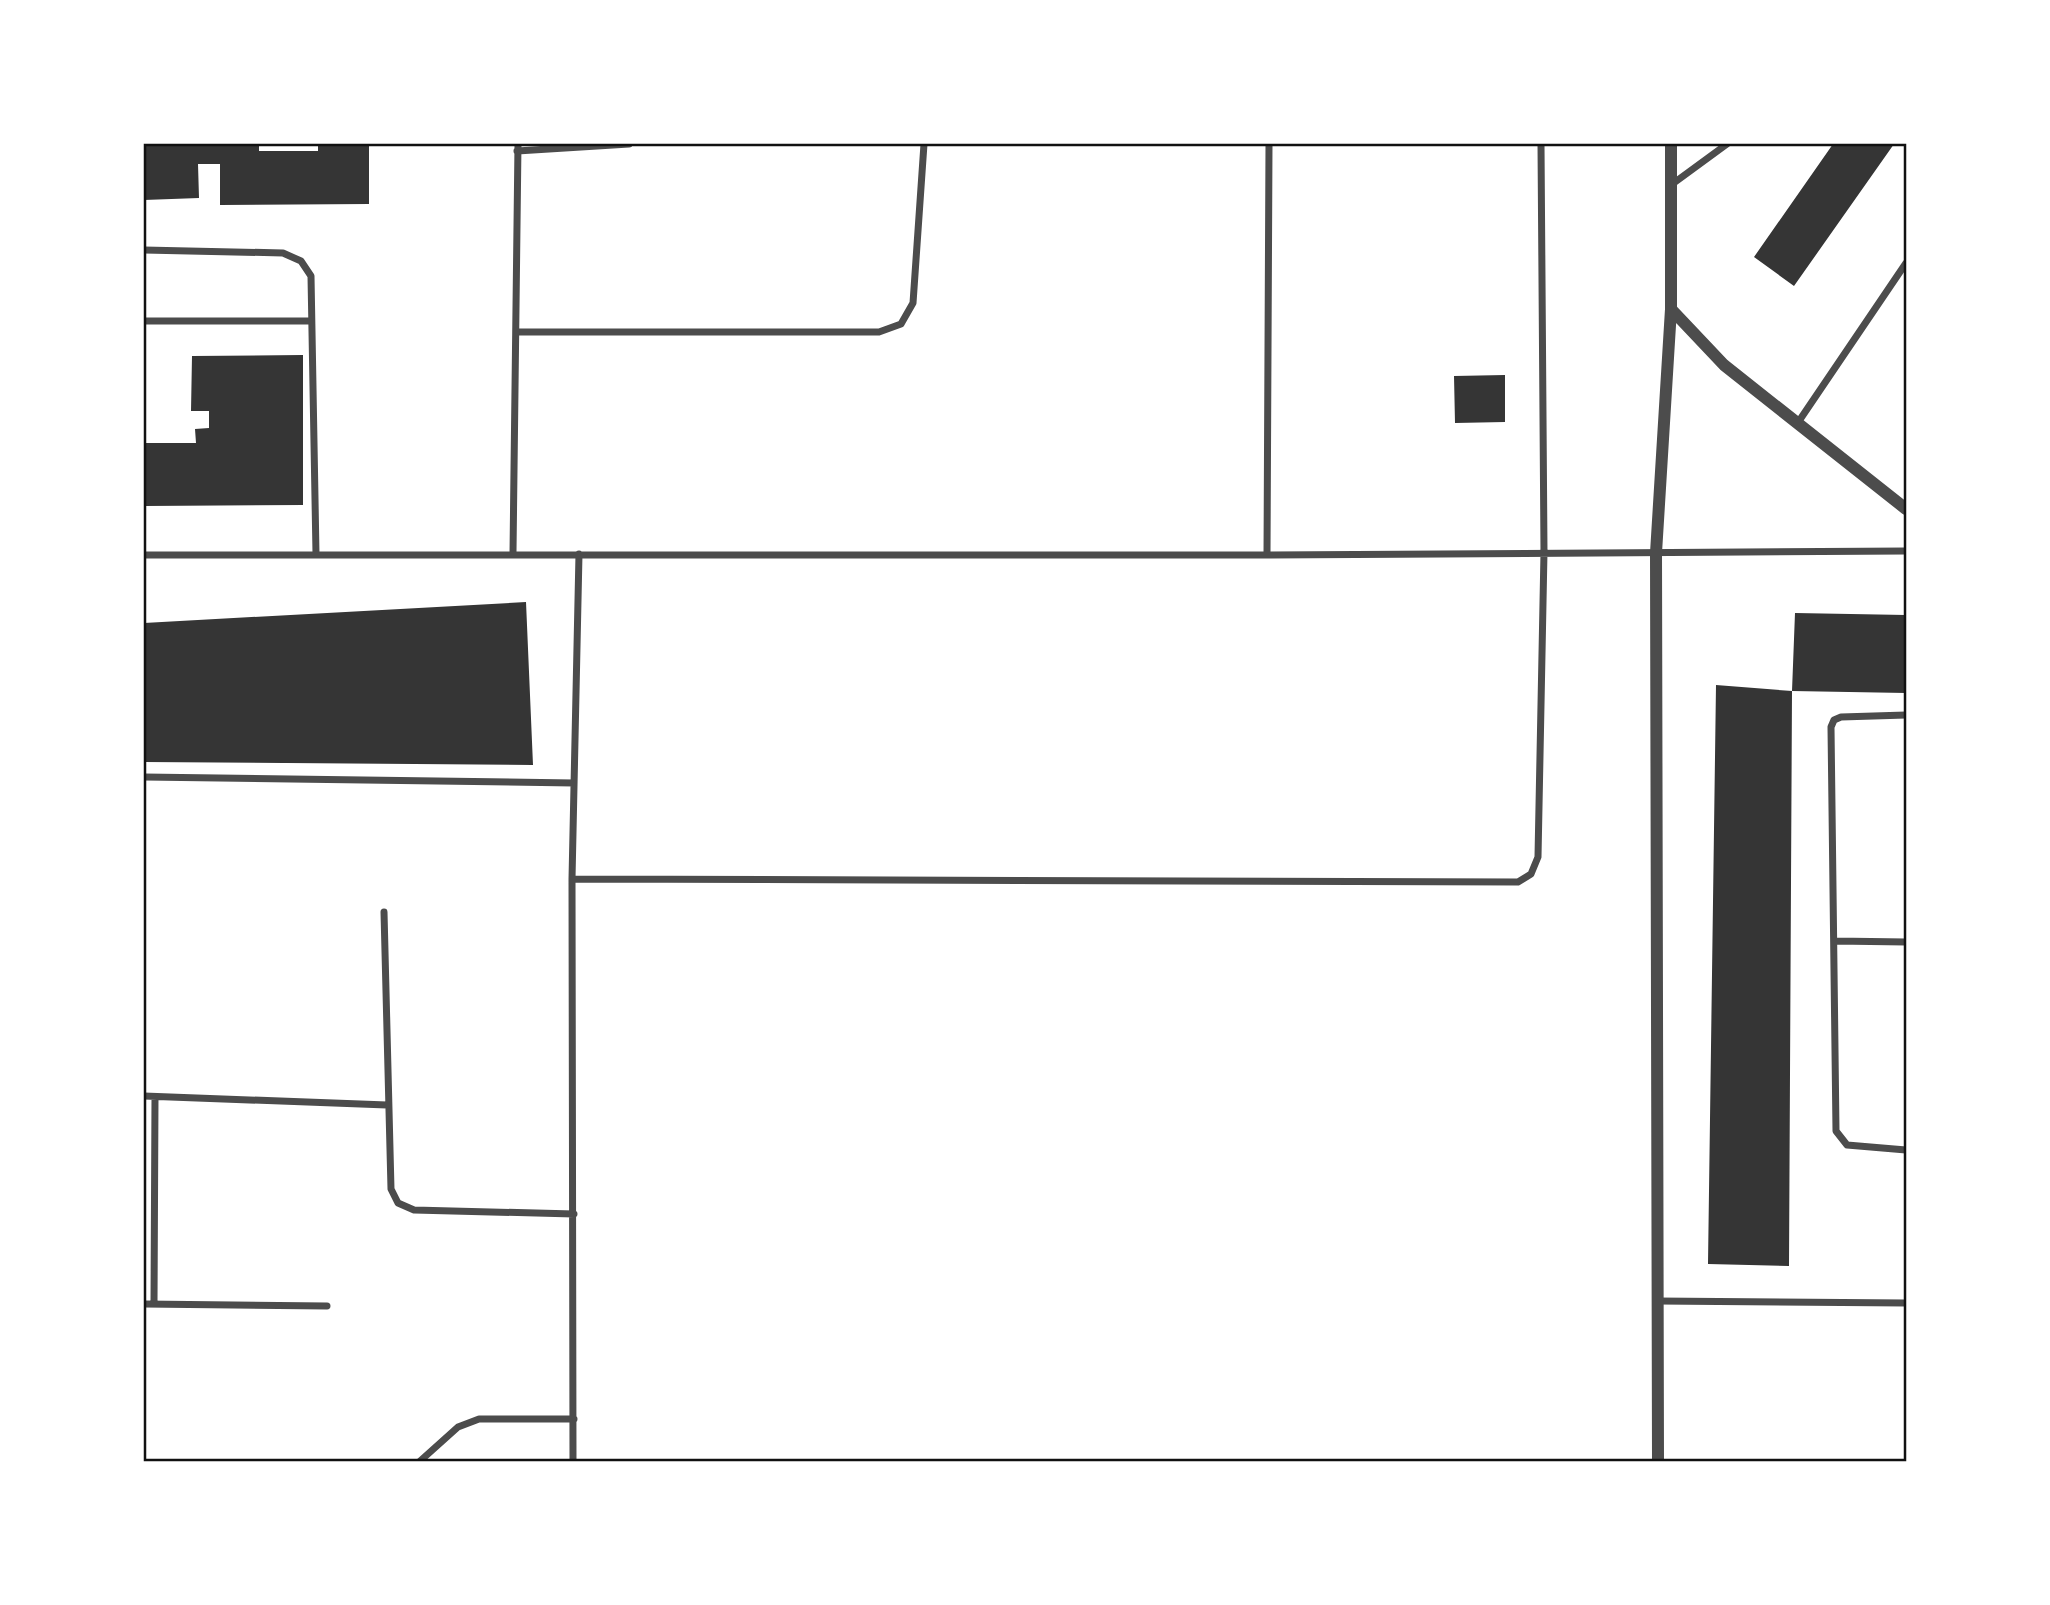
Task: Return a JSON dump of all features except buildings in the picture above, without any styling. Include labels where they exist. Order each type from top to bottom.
[{"type":"street","points":[[513,553],[518,147],[629,144]]},
{"type":"street","points":[[516,332],[879,332],[901,324],[913,303],[924,144]]},
{"type":"street","points":[[1267,555],[1269,144]]},
{"type":"street","points":[[572,879],[1518,882],[1531,874],[1538,857],[1544,552],[1541,144]]},
{"type":"street","points":[[1658,1461],[1656,553],[1671,309],[1671,144]]},
{"type":"street","points":[[1671,185],[1727,144]]},
{"type":"street","points":[[144,250],[283,253],[301,261],[311,276],[316,554]]},
{"type":"street","points":[[1800,421],[1906,264]]},
{"type":"street","points":[[1671,309],[1724,365],[1800,421],[1906,509]]},
{"type":"street","points":[[144,321],[311,321]]},
{"type":"street","points":[[144,555],[1267,555],[1906,551]]},
{"type":"street","points":[[573,1461],[572,879],[579,554]]},
{"type":"street","points":[[1906,715],[1834,720],[1836,1131],[1847,1145],[1906,1150]]},
{"type":"street","points":[[144,777],[574,783]]},
{"type":"street","points":[[384,912],[391,1189],[398,1203],[414,1210],[573,1214]]},
{"type":"street","points":[[1835,940],[1906,942]]},
{"type":"street","points":[[144,1096],[387,1105]]},
{"type":"street","points":[[154,1304],[155,1097]]},
{"type":"street","points":[[1656,1301],[1906,1303]]},
{"type":"street","points":[[144,1304],[327,1306]]},
{"type":"street","points":[[419,1461],[458,1427],[480,1419],[574,1419]]}]
